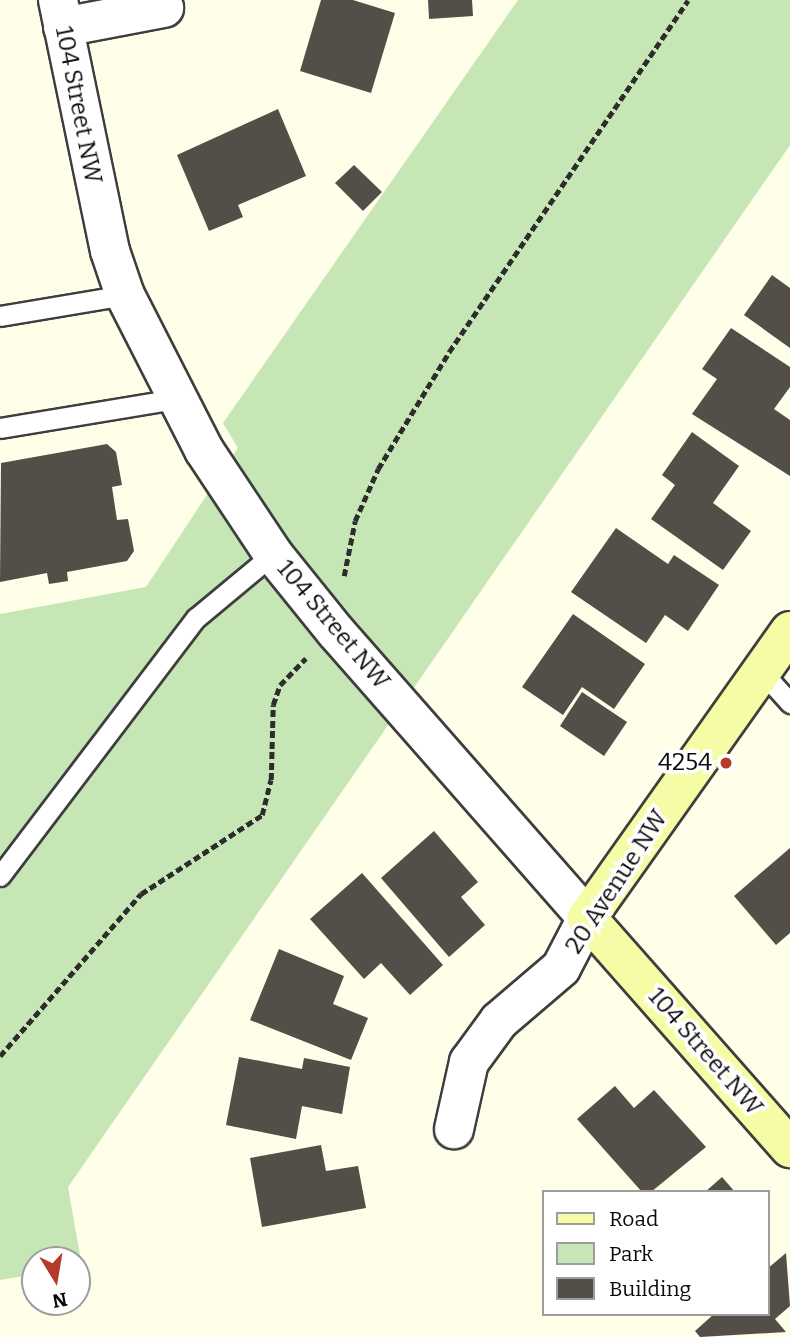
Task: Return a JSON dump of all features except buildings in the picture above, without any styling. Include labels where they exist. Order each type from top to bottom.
[{"type":"street","points":[[60,14],[164,8]]},
{"type":"street","name":"104 Street NW","points":[[60,14],[96,204],[125,295],[176,399],[273,554],[337,632],[790,1148]]},
{"type":"street","name":"20 Avenue NW","points":[[454,1129],[469,1062],[499,1021],[561,968],[587,918],[790,631]]},
{"type":"lane","points":[[0,316],[125,295]]},
{"type":"lane","points":[[0,428],[176,399]]},
{"type":"lane","points":[[0,876],[197,618],[273,554]]},
{"type":"lane","points":[[762,672],[790,703]]},
{"type":"path","points":[[0,1056],[141,894],[262,815],[269,802],[280,685],[337,632],[355,521],[378,468],[449,352],[688,0]]},
{"type":"green space","points":[[518,0],[790,0],[790,145],[68,1187],[78,1246],[21,1246],[21,1276],[0,1280],[0,614],[146,587],[238,448],[223,423]]},
{"type":"place","name":"4254","points":[[726,763]]}]
